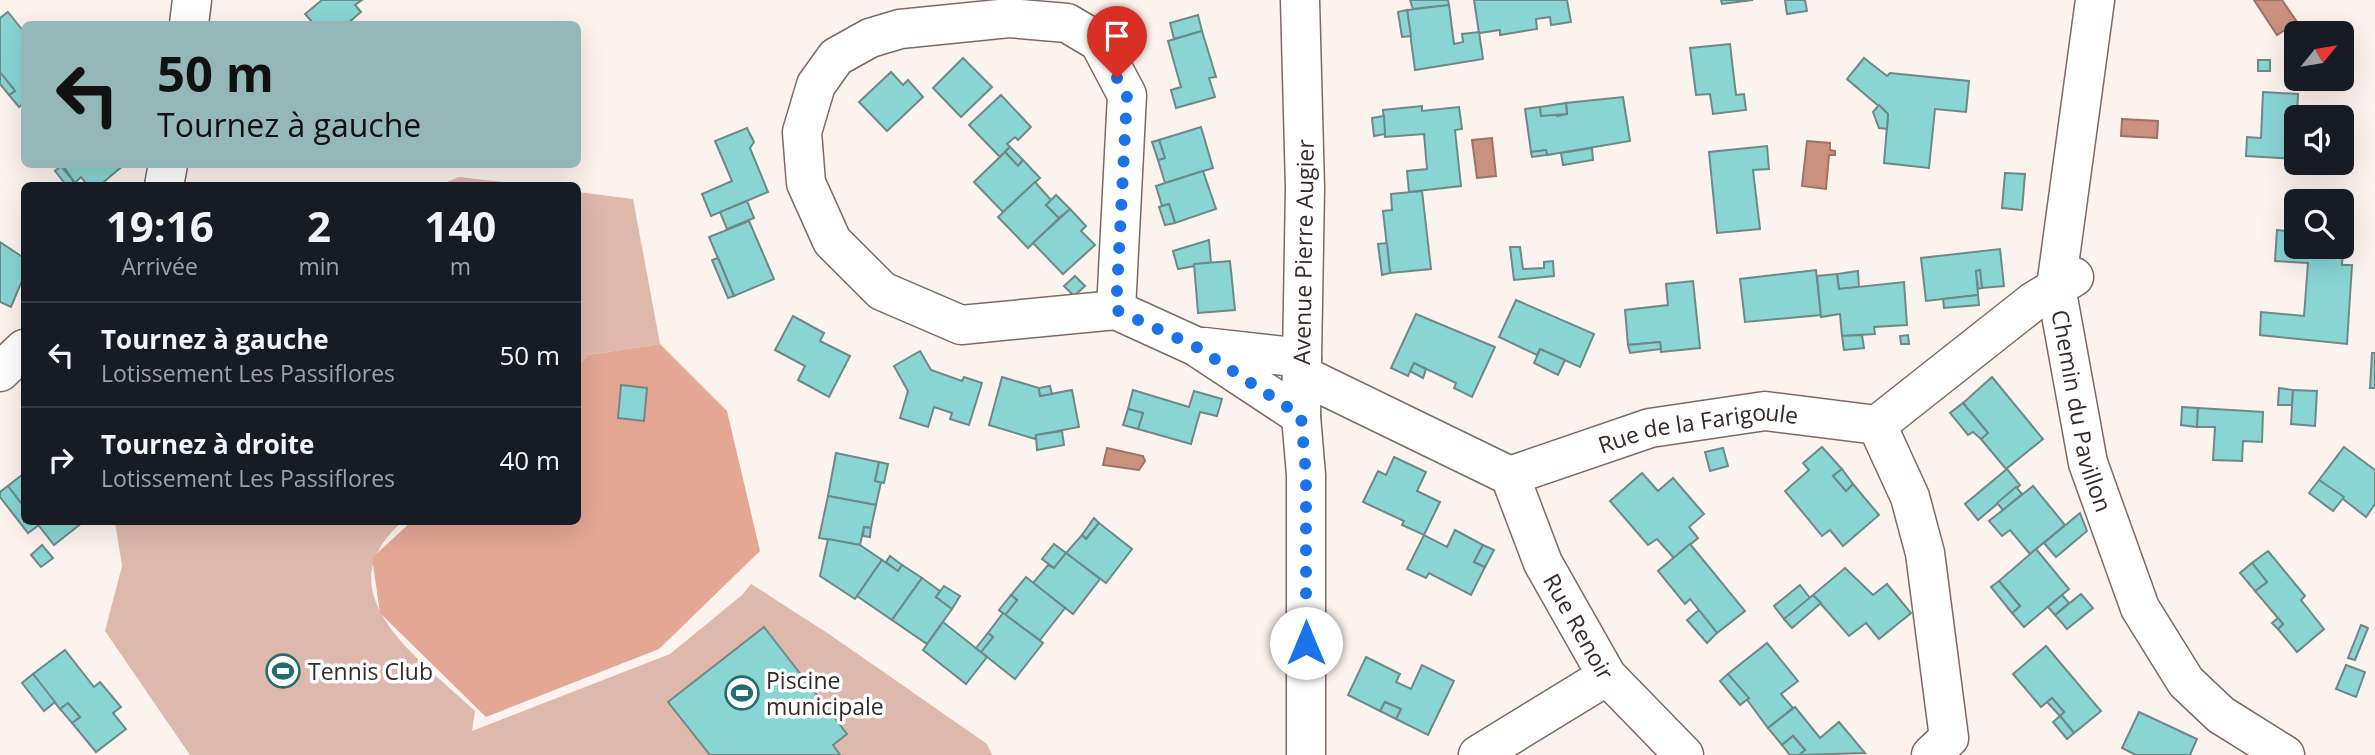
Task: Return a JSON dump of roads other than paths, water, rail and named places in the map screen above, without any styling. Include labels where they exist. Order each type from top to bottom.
[{"type":"street","points":[[189,21],[192,0]]},
{"type":"street","name":"Avenue Pierre Augier","points":[[1300,0],[1305,176],[1301,416],[1306,475],[1306,755]]},
{"type":"street","name":"Chemin du Pavillon","points":[[2095,0],[2065,282],[2088,463],[2140,608],[2186,682],[2221,715],[2285,755]]},
{"type":"street","points":[[1116,310],[1127,95],[1099,42],[1067,23],[1009,18],[900,29],[870,38],[835,57],[816,85],[802,132],[806,183],[832,241],[882,291],[961,325],[1116,310],[1195,346],[1301,416]]},
{"type":"street","points":[[1931,755],[1949,738],[1925,553],[1910,497],[1877,425],[2065,282]]},
{"type":"street","points":[[1195,346],[1302,366],[1510,476]]},
{"type":"street","points":[[0,372],[21,352]]},
{"type":"street","name":"Rue de la Farigoule","points":[[1510,476],[1650,428],[1765,411],[1877,425]]},
{"type":"street","name":"Rue Renoir","points":[[1510,476],[1543,564],[1606,676],[1684,755]]},
{"type":"street","points":[[1478,755],[1606,676]]},
{"type":"place","name":"Tennis Club","points":[[283,671]]},
{"type":"place","name":"Piscine municipale","points":[[742,693]]}]
